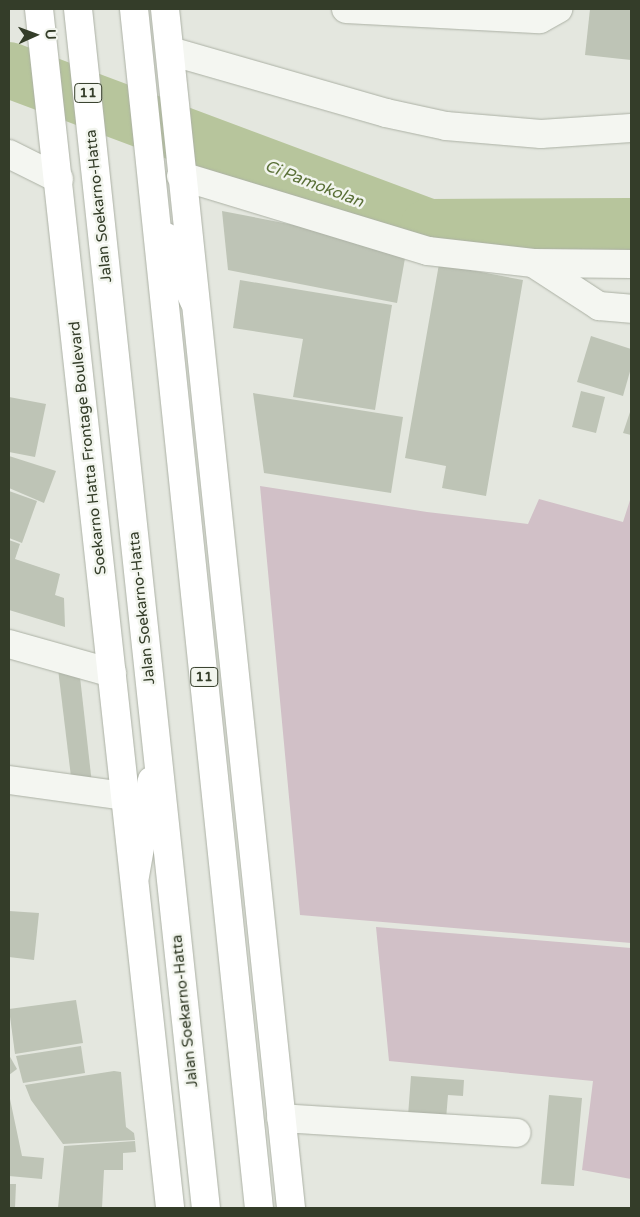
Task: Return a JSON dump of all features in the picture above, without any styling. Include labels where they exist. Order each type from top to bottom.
[{"type":"main road","name":"Jalan Soekarno-Hatta","points":[[78,9],[206,1208]]},
{"type":"main road","name":"11","points":[[134,9],[259,1208]]},
{"type":"main road","points":[[165,9],[194,301],[291,1208]]},
{"type":"main road","name":"Soekarno Hatta Frontage Boulevard","points":[[40,15],[135,876]]},
{"type":"main road","points":[[156,216],[194,301]]},
{"type":"main road","points":[[157,749],[135,876],[170,1208]]},
{"type":"street","points":[[346,9],[526,20],[540,20],[558,9]]},
{"type":"street","points":[[170,51],[386,113],[446,126],[541,134],[631,128]]},
{"type":"street","points":[[9,154],[59,179]]},
{"type":"street","points":[[181,176],[428,251],[533,263],[631,264]]},
{"type":"street","points":[[533,263],[570,290],[599,306],[631,309]]},
{"type":"street","points":[[9,644],[112,673]]},
{"type":"street","points":[[9,780],[125,796]]},
{"type":"street","points":[[281,1118],[517,1133]]},
{"type":"shaded area","points":[[260,486],[427,512],[528,524],[539,499],[623,522],[631,497],[631,943],[300,915]]},
{"type":"shaded area","points":[[376,927],[631,948],[631,1179],[582,1170],[593,1081],[389,1061]]},
{"type":"building","points":[[590,9],[631,9],[631,60],[585,55]]},
{"type":"building","points":[[222,211],[407,247],[397,303],[228,270]]},
{"type":"building","points":[[439,264],[523,280],[486,496],[442,488],[446,466],[405,458]]},
{"type":"building","points":[[240,280],[392,305],[375,410],[293,397],[303,339],[233,328]]},
{"type":"building","points":[[591,336],[631,349],[631,368],[623,396],[577,382]]},
{"type":"building","points":[[581,391],[605,397],[596,433],[572,427]]},
{"type":"building","points":[[253,393],[403,417],[391,493],[264,473]]},
{"type":"building","points":[[9,397],[46,404],[35,457],[9,452]]},
{"type":"building","points":[[631,409],[631,435],[623,433]]},
{"type":"building","points":[[9,456],[56,471],[44,503],[9,488]]},
{"type":"building","points":[[9,491],[37,501],[22,543],[9,538]]},
{"type":"building","points":[[9,540],[20,544],[15,559],[60,574],[55,595],[64,598],[65,627],[9,610]]},
{"type":"building","points":[[79,668],[92,784],[72,785],[58,669]]},
{"type":"building","points":[[9,911],[39,913],[34,960],[9,957]]},
{"type":"building","points":[[76,1000],[83,1043],[15,1054],[9,1009]]},
{"type":"building","points":[[81,1046],[85,1073],[23,1083],[16,1056]]},
{"type":"building","points":[[9,1055],[17,1069],[9,1075]]},
{"type":"building","points":[[114,1071],[121,1072],[126,1127],[134,1133],[135,1140],[63,1144],[31,1100],[25,1085]]},
{"type":"building","points":[[411,1076],[464,1080],[463,1096],[448,1095],[446,1119],[408,1116]]},
{"type":"building","points":[[549,1095],[582,1098],[574,1186],[541,1184]]},
{"type":"building","points":[[10,1099],[22,1156],[44,1158],[42,1179],[9,1176]]},
{"type":"building","points":[[135,1141],[136,1152],[123,1153],[123,1170],[104,1170],[102,1208],[58,1208],[64,1146]]},
{"type":"building","points":[[9,1184],[16,1184],[15,1208],[9,1208]]},
{"type":"waterway","name":"Ci Pamokolan","points":[[9,70],[428,227],[631,226]]}]
